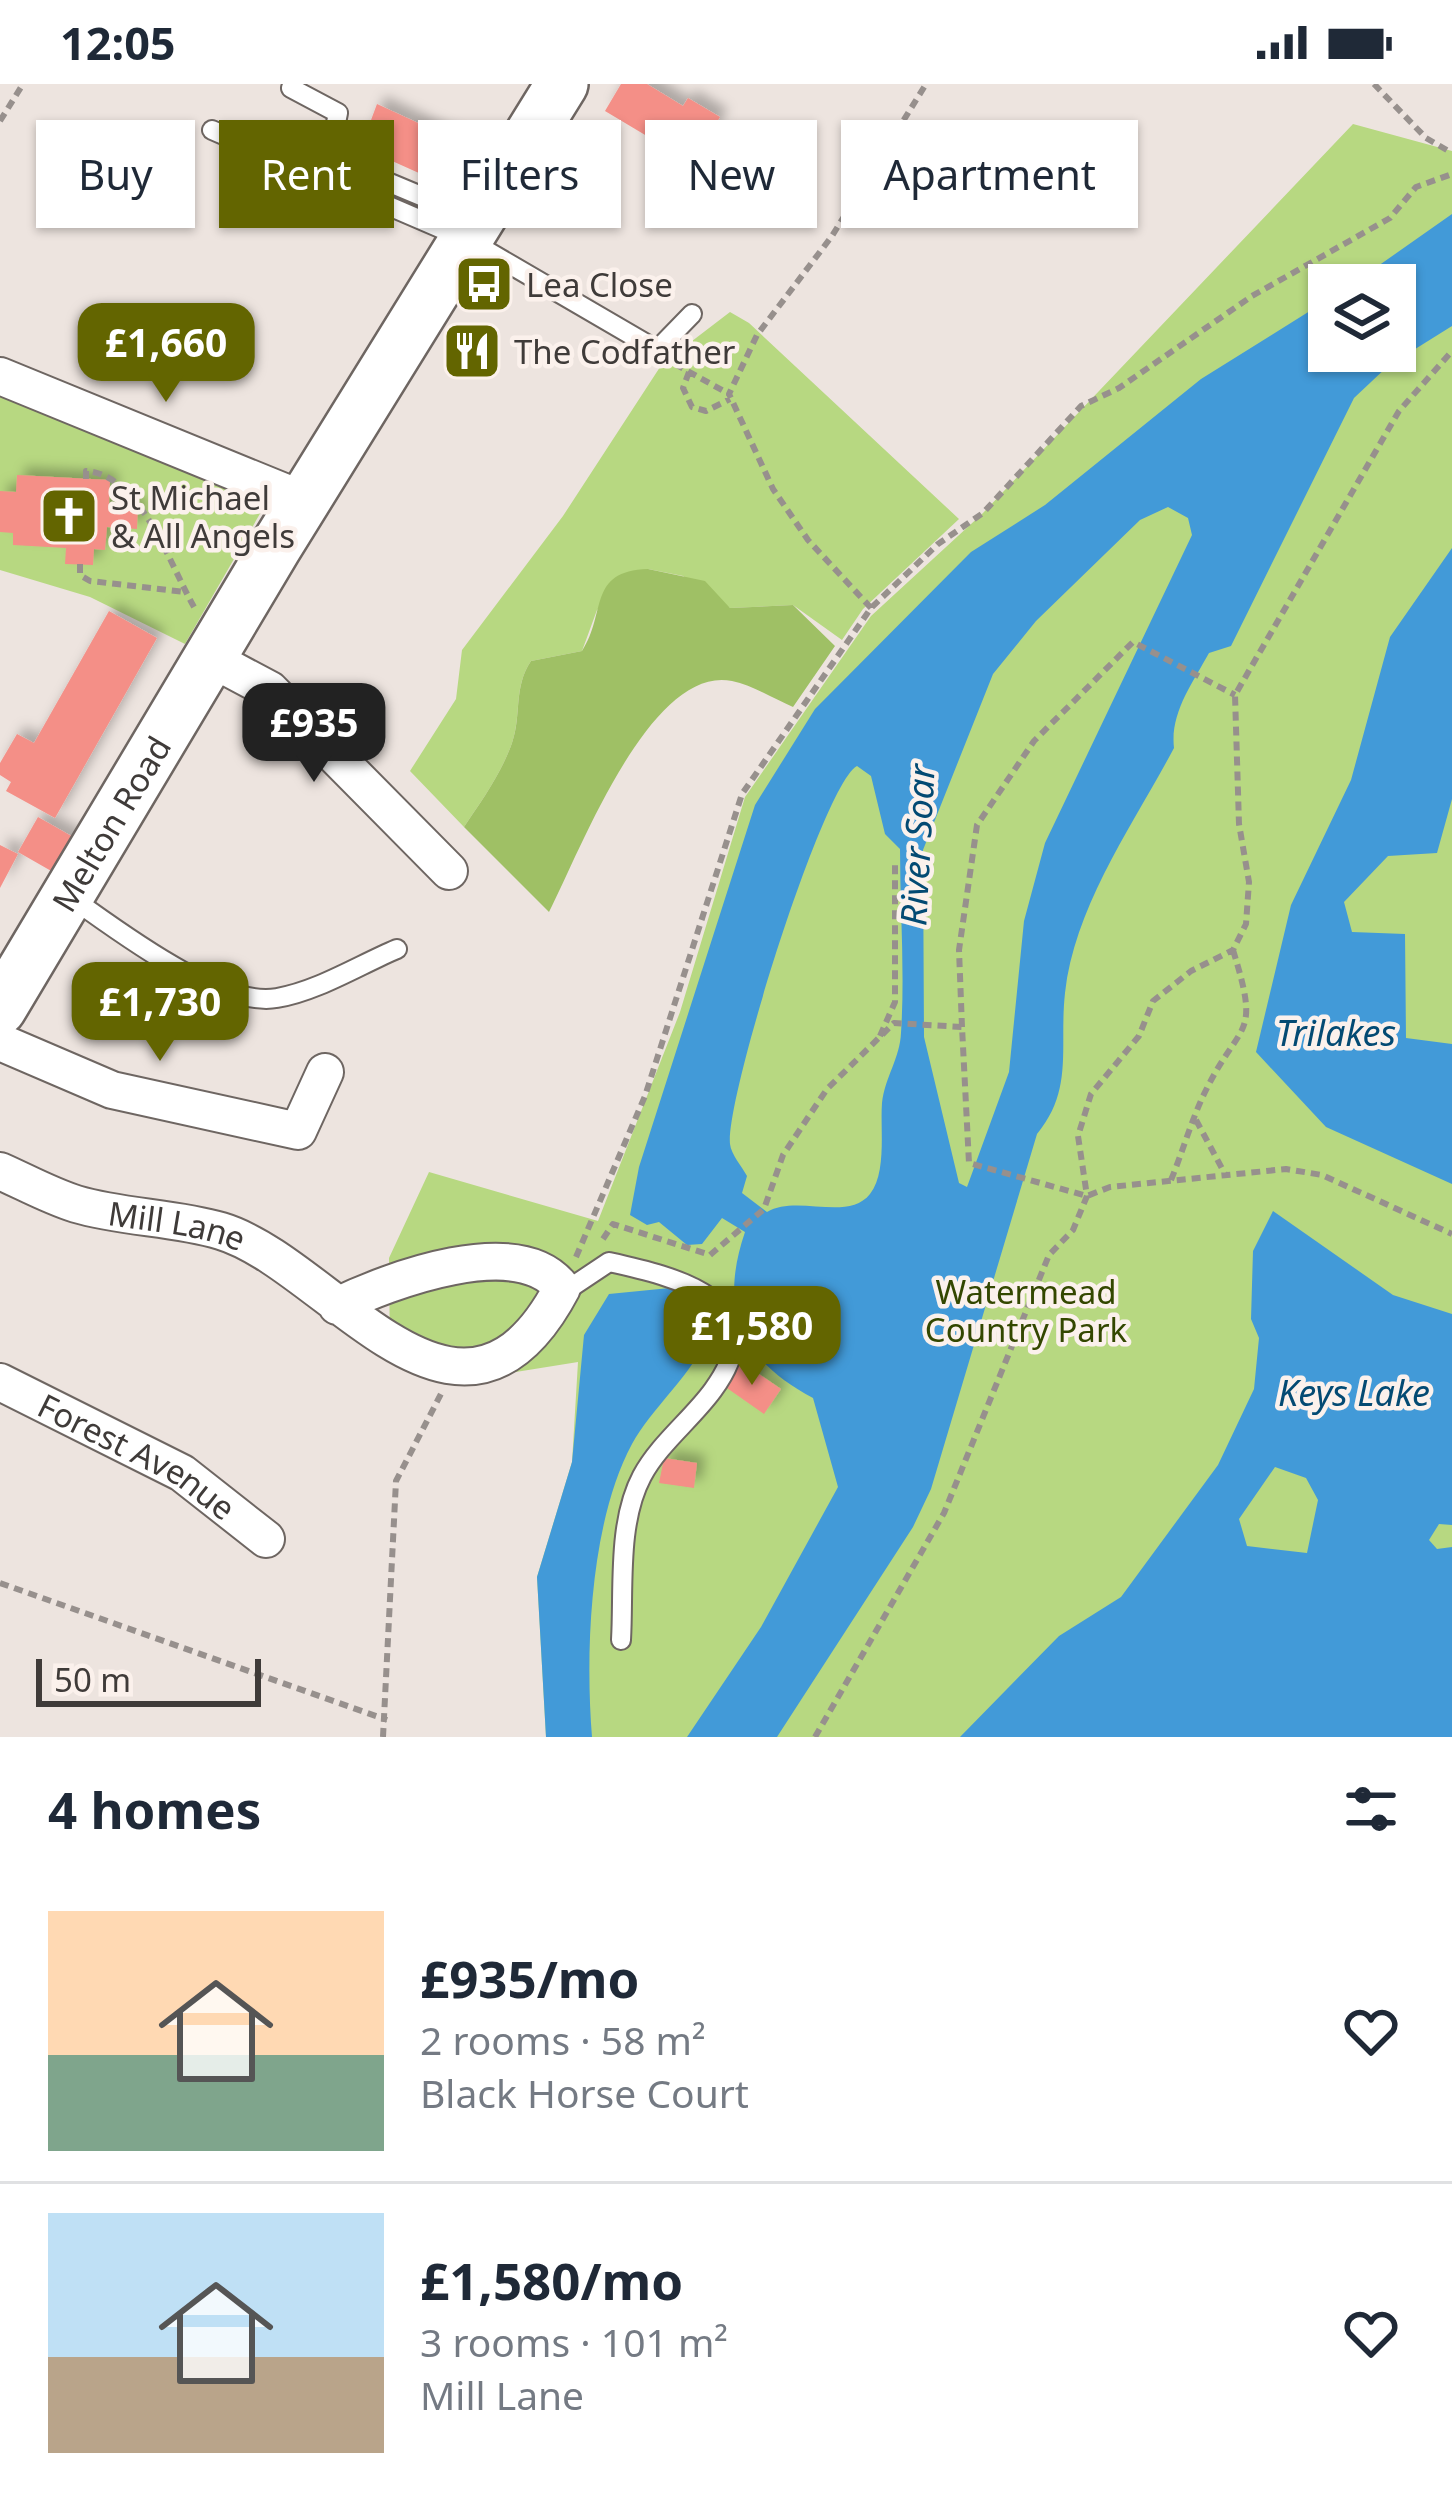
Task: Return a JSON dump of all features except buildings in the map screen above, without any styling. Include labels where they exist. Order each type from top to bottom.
[{"type":"street","name":"Melton Road","points":[[0,1009],[562,84]]},
{"type":"street","points":[[0,376],[306,501]]},
{"type":"street","points":[[213,652],[270,690],[449,871]]},
{"type":"street","points":[[0,1042],[112,1090],[298,1131],[325,1072]]},
{"type":"street","name":"Mill Lane","points":[[0,1171],[76,1204],[222,1232],[262,1250],[374,1336],[457,1369]]},
{"type":"street","points":[[337,1306],[376,1287],[447,1267],[506,1261],[553,1276],[559,1292],[505,1355],[457,1369]]},
{"type":"street","name":"Forest Avenue","points":[[0,1382],[182,1473],[266,1540]]},
{"type":"lane","points":[[291,88],[338,113],[333,138],[354,168],[475,231],[657,350],[692,314]]},
{"type":"lane","points":[[212,130],[475,231]]},
{"type":"lane","points":[[69,896],[118,930],[244,998],[282,998],[397,949]]},
{"type":"lane","points":[[559,1292],[609,1262],[703,1287],[721,1303],[730,1334],[729,1360],[716,1387],[643,1474],[634,1498],[621,1640]]},
{"type":"path","points":[[0,121],[23,84]]},
{"type":"path","points":[[689,373],[683,388],[692,407],[706,411],[730,397],[758,335],[832,236],[926,84]]},
{"type":"path","points":[[1374,84],[1426,139],[1452,153]]},
{"type":"path","points":[[559,1292],[644,1096],[742,794],[871,608],[938,544],[983,513],[1081,406],[1119,388],[1252,296],[1390,218],[1416,188],[1452,174]]},
{"type":"path","points":[[815,1737],[944,1513],[1049,1255],[1072,1230],[1087,1196],[1078,1136],[1091,1094],[1139,1036],[1154,1001],[1192,971],[1233,950],[1246,924],[1249,882],[1239,824],[1234,695],[1399,411],[1452,351]]},
{"type":"path","points":[[668,359],[736,402],[773,488],[808,539],[871,608]]},
{"type":"path","points":[[86,478],[86,471],[103,472],[133,495],[213,652]]},
{"type":"path","points":[[80,564],[80,575],[90,581],[185,592]]},
{"type":"path","points":[[1234,695],[1133,642],[1034,741],[977,825],[958,950],[969,1163],[1087,1196],[1171,1180],[1286,1169],[1322,1175],[1452,1234]]},
{"type":"path","points":[[880,1036],[895,1002],[895,864]]},
{"type":"path","points":[[1171,1180],[1206,1089],[1244,1035],[1247,997],[1233,950]]},
{"type":"path","points":[[741,1228],[764,1209],[783,1155],[827,1089],[894,1023],[962,1027]]},
{"type":"path","points":[[1196,1120],[1226,1174]]},
{"type":"path","points":[[383,1737],[396,1481],[457,1369]]},
{"type":"path","points":[[0,1583],[387,1720]]},
{"type":"green space","name":"Watermead Country Park","points":[[1353,124],[1452,151],[1452,1737],[546,1737],[537,1577],[572,1462],[578,1362],[447,1383],[390,1359],[389,1258],[429,1172],[598,1221],[680,1012],[745,797],[871,616],[983,513]]},
{"type":"green space","points":[[730,312],[749,323],[959,519],[863,609],[842,640],[793,605],[730,608],[683,576],[648,569],[597,610],[582,651],[531,661],[522,681],[508,754],[464,827],[410,771],[456,699],[462,650],[563,516],[662,364]]},
{"type":"green space","points":[[0,396],[265,505],[185,644],[90,597],[0,570]]},
{"type":"green space","points":[[648,569],[705,581],[730,608],[793,605],[835,646],[793,707],[732,681],[702,684],[673,702],[621,768],[549,912],[464,827],[508,754],[522,681],[531,661],[582,651],[607,586],[615,577]]},
{"type":"water","points":[[1452,214],[1452,326],[1416,348],[1416,264],[1381,264]]},
{"type":"water","name":"River Soar","points":[[1308,312],[1308,372],[1382,372],[1354,398],[1231,646],[1209,653],[1189,687],[1175,723],[1174,748],[1080,928],[1065,993],[1061,1084],[1049,1118],[1037,1134],[931,1489],[913,1527],[777,1737],[687,1737],[761,1627],[838,1487],[813,1398],[769,1367],[742,1330],[734,1286],[745,1232],[722,1218],[702,1244],[687,1245],[659,1222],[647,1225],[630,1215],[639,1167],[755,805],[815,709],[971,552],[1045,505],[1201,379]],"holes":[[[1168,507],[1188,518],[1192,535],[1045,843],[1024,921],[1009,1072],[967,1187],[959,1183],[924,1037],[923,850],[993,674],[1036,621],[1140,520]],[[857,766],[871,776],[885,834],[900,849],[901,1033],[882,1103],[879,1174],[870,1194],[849,1206],[779,1207],[767,1212],[742,1193],[747,1176],[730,1144],[743,1068],[779,945],[822,826]]]},
{"type":"water","name":"Trilakes","points":[[1452,548],[1452,799],[1437,853],[1388,856],[1344,902],[1352,932],[1405,934],[1406,1038],[1452,1044],[1452,1184],[1326,1127],[1256,1052],[1291,905],[1351,780],[1390,637]]},
{"type":"water","name":"Keys Lake","points":[[1273,1211],[1393,1295],[1452,1314],[1452,1525],[1439,1524],[1429,1540],[1437,1549],[1452,1547],[1452,1737],[960,1737],[1059,1636],[1121,1597],[1218,1465],[1254,1389],[1259,1338],[1251,1319],[1253,1251]],"holes":[[[1275,1467],[1306,1478],[1318,1500],[1307,1553],[1247,1546],[1239,1519]]]},
{"type":"water","points":[[680,1287],[700,1300],[708,1329],[693,1363],[632,1444],[607,1511],[591,1627],[592,1737],[546,1737],[537,1577],[572,1462],[584,1335],[609,1294]]},
{"type":"place","name":"Lea Close","points":[[484,284]]},
{"type":"place","name":"The Codfather","points":[[472,351]]},
{"type":"place","name":"St Michael & All Angels","points":[[69,516]]}]
